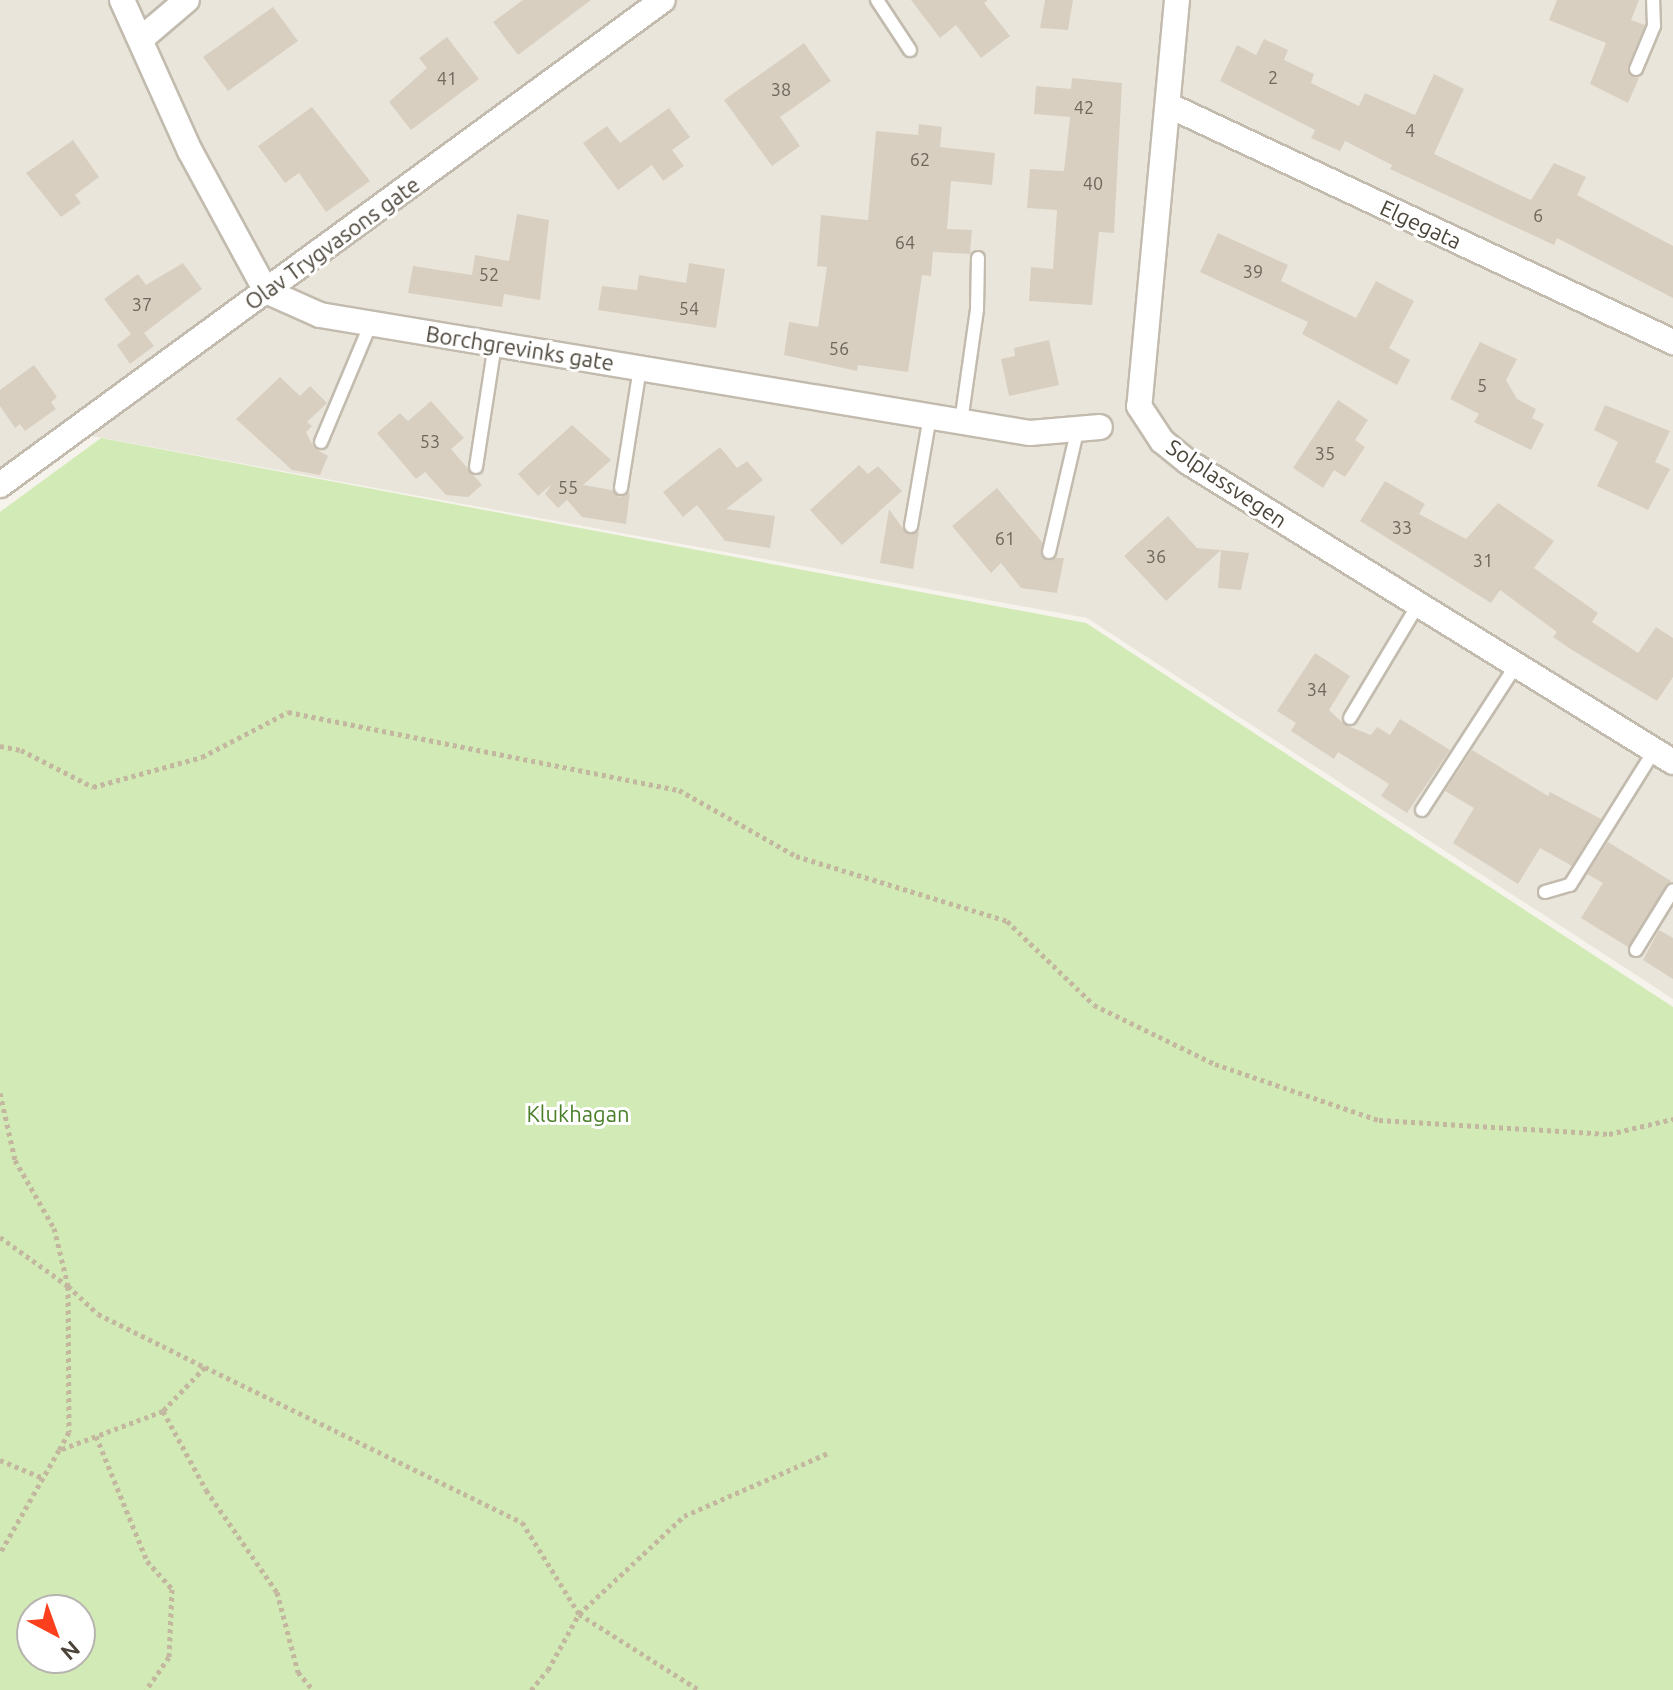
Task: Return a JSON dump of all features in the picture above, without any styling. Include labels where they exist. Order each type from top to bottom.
[{"type":"street","points":[[122,0],[190,151],[266,291]]},
{"type":"street","points":[[141,39],[187,0]]},
{"type":"street","name":"Olav Trygvasons gate","points":[[0,485],[663,0]]},
{"type":"street","name":"Solplassvegen","points":[[1177,0],[1170,106],[1139,406],[1162,441],[1188,462],[1664,756]]},
{"type":"street","name":"Elgegata","points":[[1170,106],[1673,342]]},
{"type":"street","name":"Borchgrevinks gate","points":[[266,291],[320,315],[1030,433],[1088,429]]},
{"type":"lane","points":[[877,0],[910,50]]},
{"type":"lane","points":[[1636,69],[1654,26],[1653,0]]},
{"type":"lane","points":[[961,422],[977,309],[978,258]]},
{"type":"lane","points":[[321,442],[371,323]]},
{"type":"lane","points":[[476,467],[495,344]]},
{"type":"lane","points":[[621,488],[640,368]]},
{"type":"lane","points":[[911,526],[930,416]]},
{"type":"lane","points":[[1049,552],[1088,429]]},
{"type":"lane","points":[[1350,718],[1418,605]]},
{"type":"lane","points":[[1422,810],[1516,665]]},
{"type":"lane","points":[[1545,892],[1570,885],[1664,756]]},
{"type":"lane","points":[[1636,950],[1673,890]]},
{"type":"path","points":[[0,746],[21,750],[93,787],[202,757],[288,712],[679,790],[796,856],[1007,921],[1094,1005],[1215,1064],[1379,1120],[1609,1134],[1673,1119]]},
{"type":"path","points":[[0,1093],[15,1160],[54,1228],[68,1286],[69,1432],[0,1553]]},
{"type":"path","points":[[0,1237],[68,1286],[98,1314],[522,1522],[579,1614],[699,1690]]},
{"type":"path","points":[[59,1450],[163,1411],[205,1367]]},
{"type":"path","points":[[163,1411],[206,1490],[277,1592],[298,1672],[313,1690]]},
{"type":"path","points":[[96,1436],[147,1561],[172,1589],[169,1657],[146,1690]]},
{"type":"path","points":[[531,1690],[548,1670],[579,1614],[684,1516],[828,1453]]},
{"type":"path","points":[[0,1460],[43,1478]]},
{"type":"shaded area","points":[[0,0],[1673,0],[1673,999],[1087,618],[53,429],[0,467]]},
{"type":"green space","name":"Klukhagan","points":[[101,438],[1086,623],[1673,1007],[1673,1690],[0,1690],[0,512]]},
{"type":"building","points":[[523,0],[591,0],[518,55],[493,22]]},
{"type":"building","points":[[911,0],[988,0],[984,3],[1010,36],[981,58],[956,25],[940,38]]},
{"type":"building","points":[[1045,0],[1073,0],[1068,30],[1040,28]]},
{"type":"building","points":[[1557,0],[1639,0],[1631,20],[1645,25],[1628,66],[1629,75],[1639,78],[1628,103],[1590,84],[1606,43],[1549,20]]},
{"type":"building","points":[[273,7],[298,41],[228,91],[203,57]]},
{"type":"building","points":[[447,37],[479,79],[411,130],[389,102],[427,68],[419,58]]},
{"type":"building","points":[[1264,39],[1288,50],[1284,60],[1314,74],[1311,83],[1359,106],[1365,93],[1415,115],[1434,74],[1464,89],[1434,154],[1531,200],[1554,163],[1586,177],[1577,195],[1673,246],[1673,298],[1557,238],[1554,245],[1390,169],[1392,165],[1345,141],[1340,151],[1311,138],[1315,130],[1220,81],[1237,45],[1256,55]]},
{"type":"building","points":[[804,43],[831,81],[780,117],[800,146],[772,166],[724,100]]},
{"type":"building","points":[[1072,78],[1122,83],[1114,233],[1099,232],[1092,305],[1029,301],[1031,267],[1053,269],[1057,210],[1027,208],[1030,169],[1064,171],[1070,117],[1034,114],[1036,86],[1071,89]]},
{"type":"building","points":[[312,107],[370,181],[326,212],[299,173],[285,183],[258,146]]},
{"type":"building","points":[[669,108],[690,137],[672,150],[684,166],[663,181],[652,165],[618,190],[583,143],[607,126],[620,143]]},
{"type":"building","points":[[919,124],[942,127],[940,147],[995,153],[992,185],[951,181],[947,229],[972,230],[970,254],[933,252],[931,276],[922,275],[908,372],[858,365],[857,371],[784,355],[789,322],[818,327],[827,267],[817,266],[821,215],[868,220],[876,131],[918,135]]},
{"type":"building","points":[[73,140],[99,177],[75,195],[81,203],[61,217],[26,173]]},
{"type":"building","points":[[517,214],[549,220],[540,300],[504,294],[502,307],[408,293],[413,266],[472,275],[475,255],[509,261]]},
{"type":"building","points":[[1218,233],[1288,265],[1281,281],[1356,318],[1376,281],[1414,301],[1389,348],[1410,360],[1397,385],[1302,334],[1308,322],[1200,272]]},
{"type":"building","points":[[183,263],[202,289],[144,333],[154,346],[130,364],[117,345],[131,334],[104,299],[138,274],[146,285]]},
{"type":"building","points":[[689,263],[725,269],[716,328],[598,310],[602,286],[637,290],[639,275],[686,283]]},
{"type":"building","points":[[1049,340],[1059,385],[1009,396],[1001,359],[1015,356],[1014,348]]},
{"type":"building","points":[[1480,342],[1517,359],[1506,380],[1517,399],[1536,409],[1532,418],[1544,424],[1531,450],[1474,422],[1479,414],[1450,399]]},
{"type":"building","points":[[34,365],[57,397],[51,402],[56,409],[25,431],[20,424],[15,428],[0,406],[0,390]]},
{"type":"building","points":[[280,377],[300,396],[310,386],[327,403],[307,422],[312,426],[306,432],[314,448],[328,456],[320,475],[292,470],[236,419]]},
{"type":"building","points":[[1338,400],[1368,420],[1355,440],[1365,447],[1345,477],[1334,470],[1323,488],[1293,468]]},
{"type":"building","points":[[431,401],[464,438],[451,449],[482,485],[468,497],[446,495],[425,472],[416,479],[377,433],[400,413],[408,421]]},
{"type":"building","points":[[1605,405],[1670,431],[1655,462],[1670,469],[1648,510],[1597,486],[1618,442],[1594,430]]},
{"type":"building","points":[[572,425],[611,460],[583,485],[612,490],[619,497],[630,493],[626,524],[582,517],[567,500],[558,508],[545,494],[552,484],[538,496],[518,474]]},
{"type":"building","points":[[720,447],[737,468],[747,461],[763,480],[726,509],[775,516],[770,548],[725,541],[697,505],[683,517],[663,492]]},
{"type":"building","points":[[859,465],[868,474],[878,466],[902,491],[842,545],[810,510]]},
{"type":"building","points":[[1385,481],[1425,504],[1419,514],[1466,539],[1498,503],[1554,541],[1534,568],[1598,613],[1592,622],[1638,653],[1656,627],[1673,638],[1673,677],[1657,701],[1553,637],[1557,632],[1500,590],[1491,603],[1360,521]]},
{"type":"building","points":[[997,488],[1042,542],[1042,558],[1064,558],[1057,593],[1021,588],[1001,563],[991,573],[952,526]]},
{"type":"building","points":[[889,509],[906,533],[919,532],[913,569],[880,563]]},
{"type":"building","points":[[1168,516],[1197,548],[1221,550],[1166,601],[1124,556]]},
{"type":"building","points":[[1221,550],[1249,553],[1241,590],[1218,588]]},
{"type":"building","points":[[1315,653],[1350,676],[1329,710],[1345,725],[1371,735],[1377,727],[1390,735],[1400,719],[1450,750],[1407,813],[1381,796],[1389,784],[1338,752],[1334,759],[1291,731],[1296,723],[1277,711]]},
{"type":"building","points":[[1472,750],[1548,796],[1550,792],[1601,819],[1572,866],[1540,848],[1518,884],[1453,843],[1474,808],[1445,791]]},
{"type":"building","points":[[1608,842],[1671,881],[1628,947],[1581,918],[1603,883],[1587,874]]},
{"type":"building","points":[[1659,930],[1673,938],[1673,979],[1643,960]]}]
